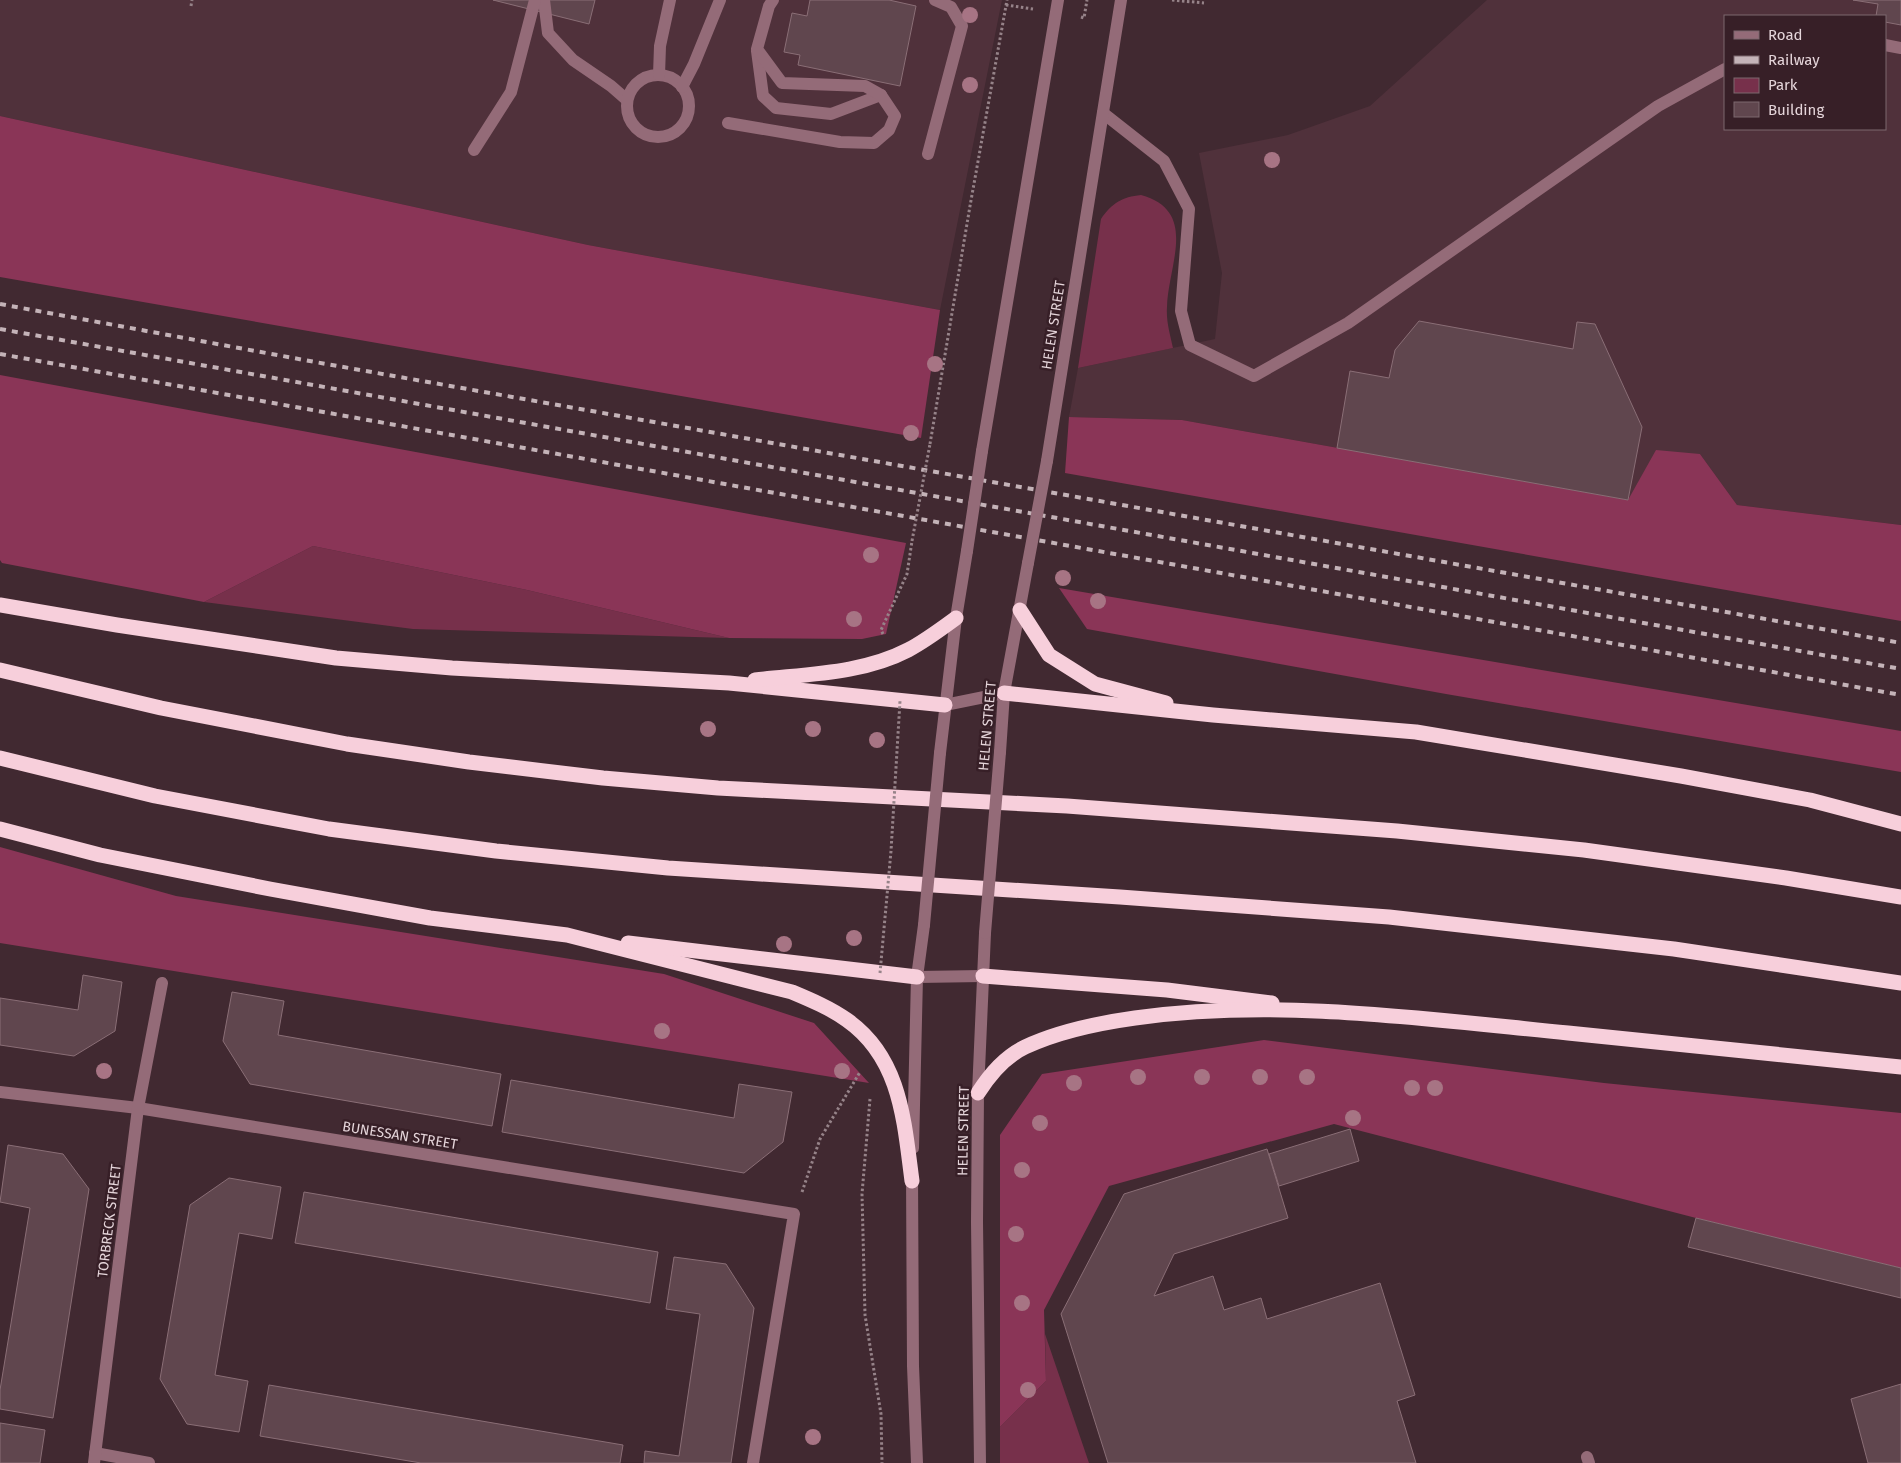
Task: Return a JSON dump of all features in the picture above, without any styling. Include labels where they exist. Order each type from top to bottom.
[{"type":"highway","points":[[0,605],[117,625],[336,658],[452,668],[729,683],[945,705]]},
{"type":"highway","points":[[1020,610],[1048,655],[1095,684],[1213,715]]},
{"type":"highway","points":[[729,683],[852,668],[894,656],[909,650],[956,618]]},
{"type":"highway","points":[[0,670],[161,708],[347,744],[469,762],[603,778],[718,788],[1067,806],[1407,832],[1584,850],[1786,878],[1901,898]]},
{"type":"highway","points":[[1004,693],[1213,715],[1416,732],[1810,800],[1901,824]]},
{"type":"highway","points":[[0,758],[155,796],[329,829],[496,851],[668,868],[1389,917],[1674,949],[1901,983]]},
{"type":"highway","points":[[0,829],[100,855],[270,889],[430,918],[917,977]]},
{"type":"highway","points":[[567,935],[792,992],[820,1004],[847,1020],[866,1036],[888,1067],[895,1084],[906,1138],[912,1181]]},
{"type":"highway","points":[[983,976],[1168,990],[1335,1011],[1901,1067]]},
{"type":"highway","points":[[978,1093],[986,1079],[998,1066],[1024,1048],[1055,1036],[1108,1022],[1166,1014],[1213,1011],[1335,1011]]},
{"type":"street","points":[[474,150],[511,92],[535,0]]},
{"type":"street","points":[[544,0],[548,33],[573,60],[611,86],[627,100]]},
{"type":"street","points":[[659,75],[660,46],[670,0]]},
{"type":"street","points":[[682,87],[694,64],[720,0]]},
{"type":"street","points":[[773,0],[769,6],[757,49],[763,96],[776,108],[831,114],[881,95]]},
{"type":"street","points":[[928,154],[962,26],[951,7],[935,0]]},
{"type":"street","points":[[916,1463],[912,1181],[917,977],[924,926],[945,705],[956,618],[982,451],[1058,0]]},
{"type":"street","name":"HELEN STREET","points":[[980,1463],[977,1222],[978,1093],[985,933],[1004,693],[1046,460],[1121,0]]},
{"type":"street","points":[[1886,46],[1901,48]]},
{"type":"street","points":[[728,124],[840,142],[874,143],[889,130],[895,116],[881,95],[866,86],[782,83],[757,49]]},
{"type":"street","points":[[1103,113],[1164,162],[1189,209],[1181,311],[1190,345],[1254,376],[1348,323],[1658,106],[1724,70]]},
{"type":"street","points":[[659,75],[674,80],[682,87],[688,97],[689,106],[682,126],[674,133],[659,138],[649,136],[634,127],[626,107],[627,100],[631,90],[638,81],[648,76],[659,75]]},
{"type":"street","points":[[945,705],[1004,693]]},
{"type":"street","points":[[917,977],[983,976]]},
{"type":"street","name":"TORBRECK STREET","points":[[94,1458],[138,1108],[162,983]]},
{"type":"street","name":"BUNESSAN STREET","points":[[0,1092],[138,1108],[794,1214]]},
{"type":"street","points":[[753,1463],[794,1214]]},
{"type":"street","points":[[94,1458],[149,1463]]},
{"type":"path","points":[[191,6],[192,0]]},
{"type":"path","points":[[894,656],[881,630],[907,574],[1007,0]]},
{"type":"path","points":[[1172,0],[1204,3]]},
{"type":"path","points":[[880,973],[892,851],[900,701]]},
{"type":"path","points":[[856,1064],[863,1079]]},
{"type":"path","points":[[794,1214],[820,1139],[860,1072]]},
{"type":"path","points":[[870,1093],[862,1194],[866,1315],[881,1414],[882,1463]]},
{"type":"shaded area","points":[[0,0],[1002,0],[940,310],[588,245],[0,116]]},
{"type":"shaded area","points":[[1487,0],[1901,0],[1901,525],[1737,505],[1700,454],[1628,500],[1182,420],[1069,417],[1078,368],[1215,339],[1222,273],[1199,153],[1288,135],[1370,106]]},
{"type":"shaded area","points":[[0,116],[588,245],[940,310],[921,438],[0,277]]},
{"type":"shaded area","points":[[0,375],[906,543],[886,634],[862,639],[729,638],[527,590],[313,546],[204,602],[2,563],[0,560]]},
{"type":"shaded area","points":[[1069,417],[1182,420],[1628,500],[1656,450],[1700,454],[1737,505],[1901,525],[1901,621],[1065,473]]},
{"type":"shaded area","points":[[1059,588],[1901,731],[1901,772],[1446,694],[1087,629]]},
{"type":"shaded area","points":[[0,847],[176,896],[664,974],[814,1023],[869,1083],[0,943]]},
{"type":"shaded area","points":[[1264,1040],[1604,1083],[1901,1113],[1901,1268],[1696,1218],[1334,1124],[1109,1186],[1044,1310],[1046,1381],[1000,1427],[1000,1135],[1042,1074]]},
{"type":"green space","points":[[1141,195],[1159,203],[1170,213],[1175,226],[1175,257],[1167,312],[1168,328],[1173,348],[1078,368],[1101,219],[1118,202],[1128,197]]},
{"type":"green space","points":[[313,546],[527,590],[729,638],[413,629],[204,602]]},
{"type":"green space","points":[[1045,1334],[1089,1463],[1000,1463],[1000,1427],[1046,1381]]},
{"type":"building","points":[[493,0],[595,0],[589,24]]},
{"type":"building","points":[[810,0],[889,0],[916,6],[900,86],[798,65],[800,55],[784,52],[792,13],[807,16]]},
{"type":"building","points":[[1853,0],[1901,0],[1901,25],[1886,22],[1886,15],[1876,15],[1878,4]]},
{"type":"building","points":[[1419,321],[1573,349],[1577,322],[1595,324],[1642,427],[1628,500],[1337,448],[1350,371],[1389,378],[1395,350]]},
{"type":"building","points":[[83,975],[122,982],[115,1031],[74,1056],[0,1045],[0,998],[78,1010]]},
{"type":"building","points":[[232,992],[284,1001],[278,1035],[501,1074],[492,1126],[250,1084],[223,1041]]},
{"type":"building","points":[[511,1080],[734,1118],[739,1084],[792,1092],[783,1142],[744,1173],[502,1132]]},
{"type":"building","points":[[1350,1129],[1359,1161],[1279,1186],[1269,1154]]},
{"type":"building","points":[[8,1145],[63,1154],[89,1189],[53,1418],[0,1409],[0,1390],[30,1208],[0,1202]]},
{"type":"building","points":[[1267,1149],[1288,1218],[1174,1254],[1154,1296],[1213,1276],[1224,1310],[1261,1298],[1267,1319],[1380,1283],[1415,1395],[1397,1401],[1416,1463],[1108,1463],[1061,1314],[1124,1194]]},
{"type":"building","points":[[229,1178],[281,1187],[272,1239],[239,1233],[215,1375],[248,1381],[239,1432],[187,1424],[160,1379],[190,1205]]},
{"type":"building","points":[[304,1192],[658,1252],[650,1303],[295,1243]]},
{"type":"building","points":[[1696,1218],[1901,1268],[1901,1298],[1688,1247]]},
{"type":"building","points":[[674,1257],[726,1264],[754,1308],[731,1463],[644,1463],[645,1451],[679,1456],[700,1314],[666,1309]]},
{"type":"building","points":[[1901,1384],[1901,1463],[1868,1463],[1851,1399]]},
{"type":"building","points":[[269,1385],[623,1445],[620,1463],[421,1463],[260,1436]]},
{"type":"building","points":[[0,1423],[45,1430],[40,1463],[0,1463]]},
{"type":"railway","points":[[0,304],[315,362],[1901,643]]},
{"type":"railway","points":[[0,329],[1901,669]]},
{"type":"railway","points":[[0,354],[1901,695]]}]
